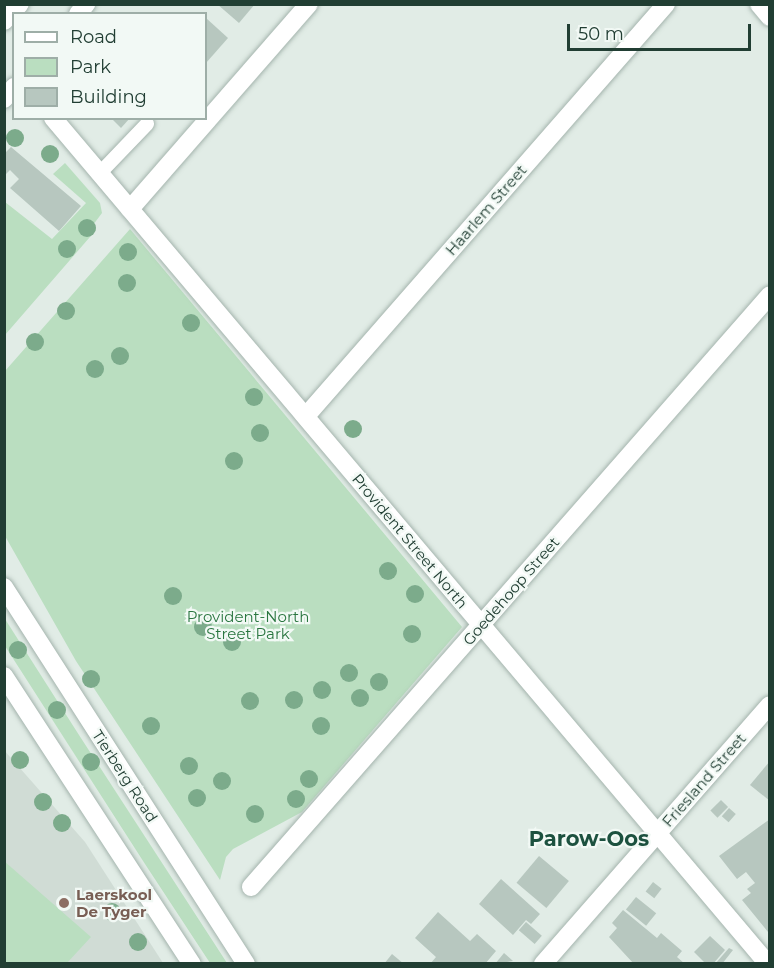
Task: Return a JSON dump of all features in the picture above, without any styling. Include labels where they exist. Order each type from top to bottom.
[{"type":"street","points":[[130,209],[309,4]]},
{"type":"street","name":"Haarlem Street","points":[[306,416],[666,4]]},
{"type":"street","points":[[759,4],[770,17]]},
{"type":"street","name":"Provident Street North","points":[[55,120],[306,416],[480,626],[768,963]]},
{"type":"street","name":"Goedehoop Street","points":[[251,887],[770,295]]},
{"type":"street","name":"Tierberg Road","points":[[4,587],[246,963]]},
{"type":"street","points":[[4,676],[192,963]]},
{"type":"street","points":[[4,693],[33,717]]},
{"type":"street","name":"Friesland Street","points":[[543,963],[770,705]]},
{"type":"lane","points":[[100,173],[147,124]]},
{"type":"shaded area","name":"Laerskool De Tyger","points":[[4,750],[85,842],[163,963],[5,963]]},
{"type":"green space","points":[[65,163],[100,203],[102,213],[93,225],[96,230],[5,335],[5,202],[52,239],[86,203],[53,174]]},
{"type":"green space","name":"Provident-North Street Park","points":[[130,229],[462,627],[302,812],[233,849],[226,857],[220,880],[76,661],[5,536],[5,371]]},
{"type":"green space","points":[[5,619],[227,963],[210,963],[145,864],[5,646]]},
{"type":"green space","points":[[4,861],[91,937],[67,963],[5,963]]},
{"type":"building","points":[[217,4],[255,4],[239,23]]},
{"type":"building","points":[[207,19],[228,38],[207,62]]},
{"type":"building","points":[[113,120],[128,120],[121,128]]},
{"type":"building","points":[[11,147],[81,206],[59,231],[10,188],[19,179],[10,170],[4,176],[4,154]]},
{"type":"building","points":[[770,761],[770,801],[750,785]]},
{"type":"building","points":[[721,800],[728,807],[717,818],[710,811]]},
{"type":"building","points":[[729,808],[736,814],[729,822],[722,816]]},
{"type":"building","points":[[770,819],[770,931],[768,932],[742,900],[751,893],[747,889],[755,883],[746,872],[737,879],[719,856]]},
{"type":"building","points":[[539,856],[569,881],[546,908],[517,883]]},
{"type":"building","points":[[501,879],[540,914],[531,924],[526,920],[513,935],[479,904]]},
{"type":"building","points":[[653,882],[662,889],[654,898],[646,891]]},
{"type":"building","points":[[636,897],[656,913],[646,926],[626,909]]},
{"type":"building","points":[[623,910],[657,938],[661,933],[682,951],[677,957],[685,964],[634,964],[609,937],[617,928],[612,923]]},
{"type":"building","points":[[438,912],[470,941],[477,934],[496,951],[485,964],[430,964],[436,957],[415,938]]},
{"type":"building","points":[[526,922],[542,936],[535,944],[519,930]]},
{"type":"building","points":[[710,936],[725,950],[713,964],[706,964],[694,952]]},
{"type":"building","points":[[729,948],[733,950],[722,964],[715,964]]},
{"type":"building","points":[[504,953],[513,961],[495,964]]},
{"type":"building","points":[[392,954],[404,964],[384,964]]},
{"type":"place","name":"Laerskool De Tyger","points":[[64,903]]},
{"type":"district","name":"Parow-Oos","points":[[589,839]]}]
